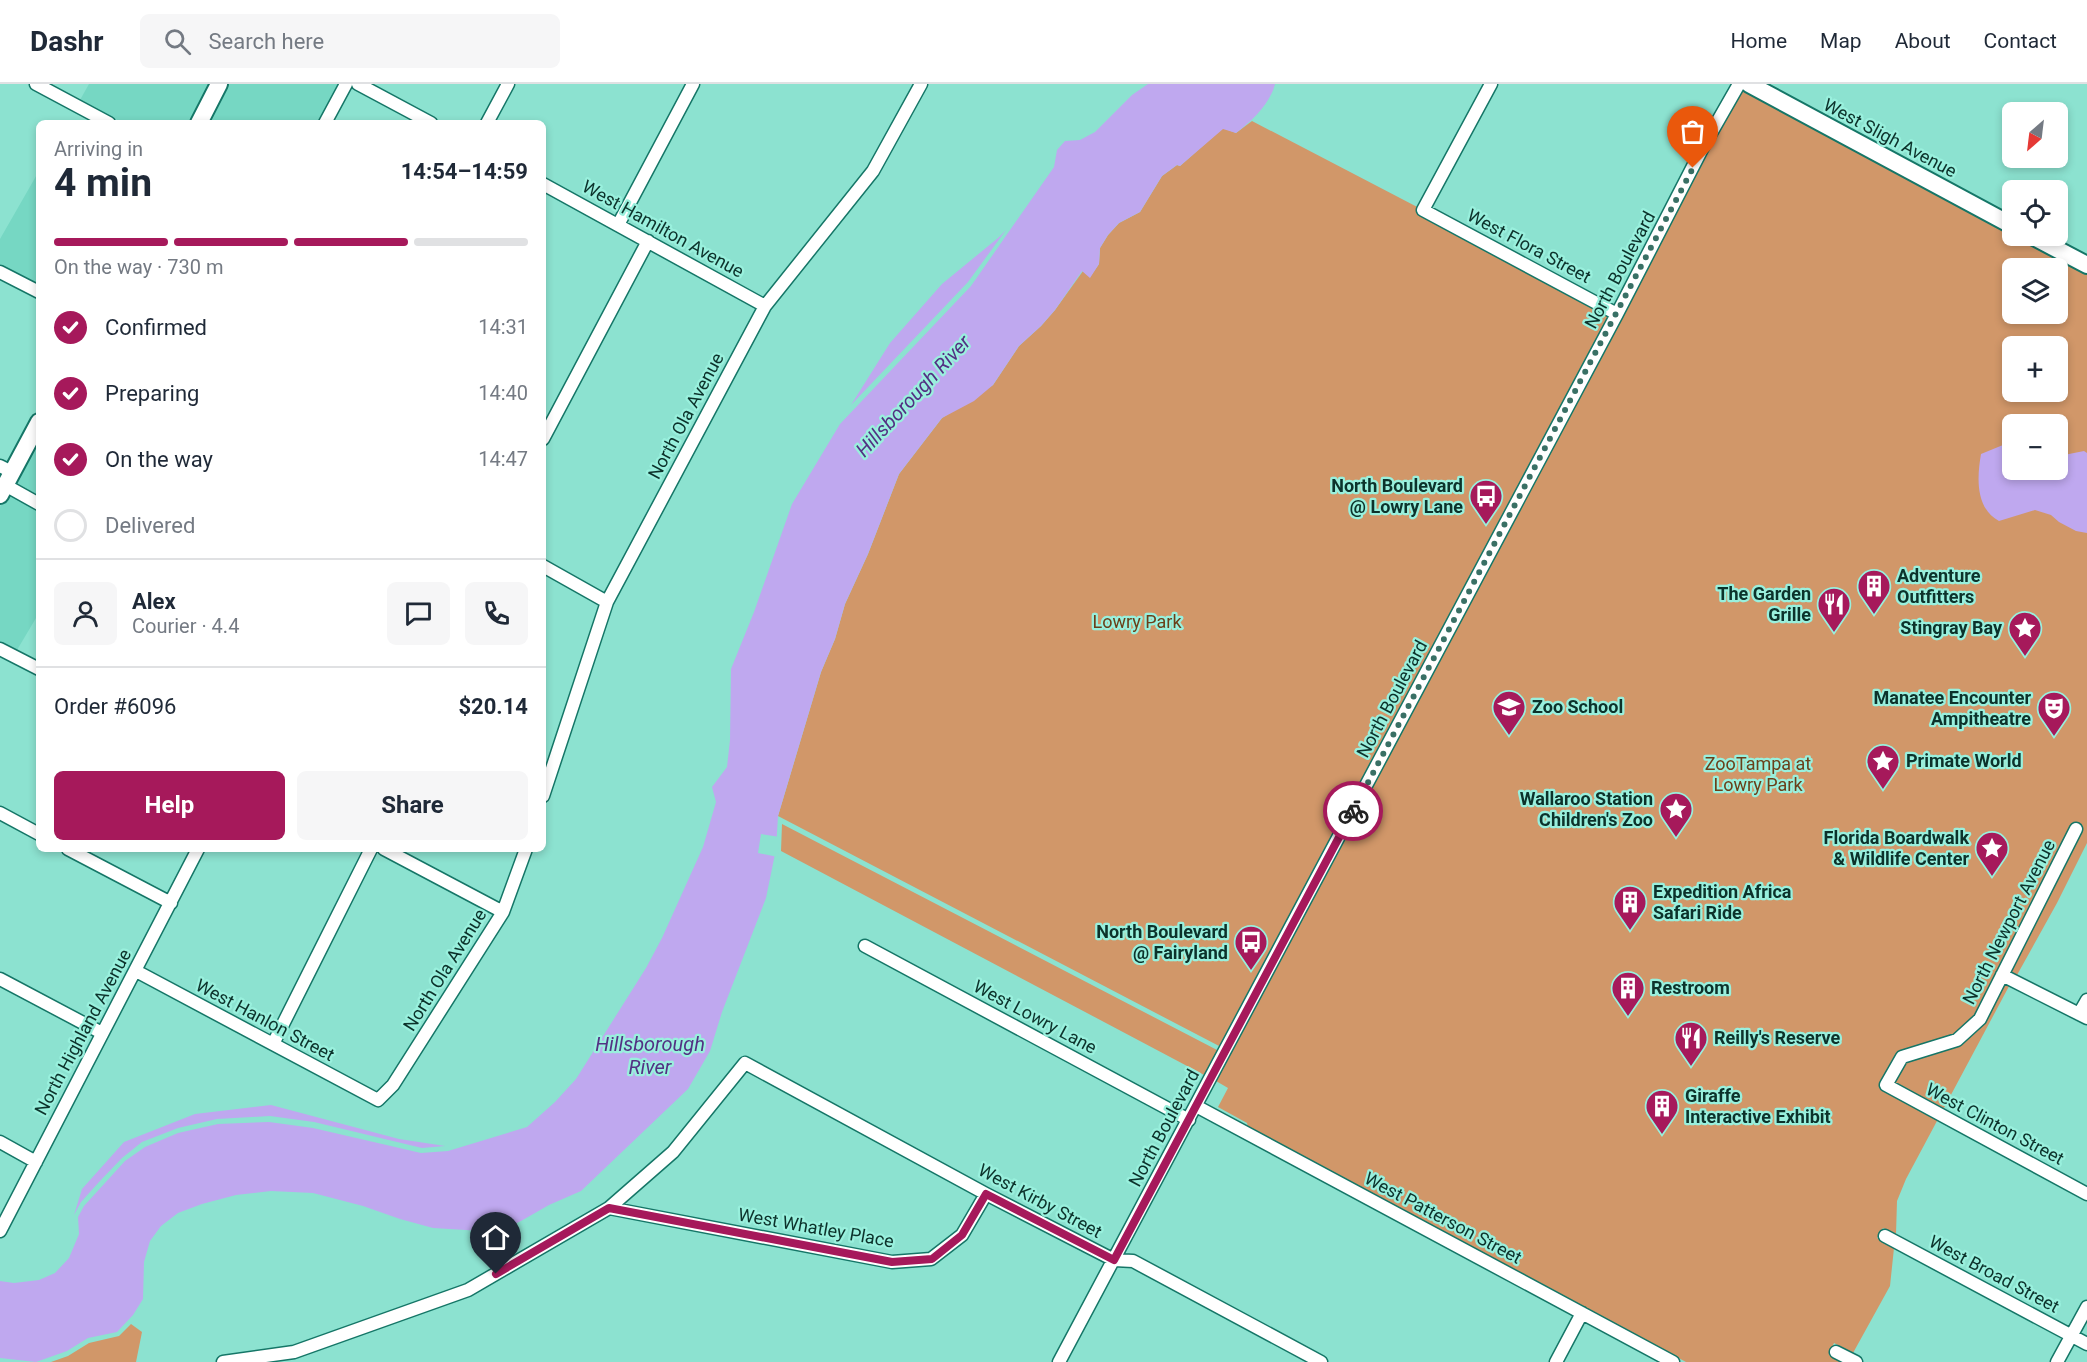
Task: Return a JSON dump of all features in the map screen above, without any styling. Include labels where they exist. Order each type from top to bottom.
[{"type":"main road","points":[[201,120],[219,84]]},
{"type":"main road","name":"West Sligh Avenue","points":[[1749,84],[2002,220]]},
{"type":"main road","points":[[2051,246],[2087,265]]},
{"type":"main road","points":[[4,480],[36,427]]},
{"type":"street","points":[[36,84],[103,120]]},
{"type":"street","points":[[327,120],[346,84]]},
{"type":"street","points":[[358,84],[425,120]]},
{"type":"street","points":[[489,120],[508,84]]},
{"type":"street","points":[[618,225],[693,84]]},
{"type":"street","name":"North Ola Avenue","points":[[546,787],[607,603],[765,306],[873,171],[921,84]]},
{"type":"street","name":"West Flora Street","points":[[1491,84],[1424,210],[1617,314]]},
{"type":"street","name":"North Boulevard","points":[[1059,1362],[1617,314],[1703,147],[1739,84]]},
{"type":"street","name":"West Hamilton Avenue","points":[[546,186],[765,306]]},
{"type":"street","points":[[546,433],[648,241]]},
{"type":"street","points":[[0,272],[36,290]]},
{"type":"street","points":[[4,480],[36,502]]},
{"type":"street","points":[[546,568],[607,603]]},
{"type":"street","points":[[0,649],[36,664]]},
{"type":"street","points":[[0,813],[36,832]]},
{"type":"street","name":"North Newport Avenue","points":[[1886,1085],[1902,1057],[1957,1040],[1980,1019],[2076,829]]},
{"type":"street","points":[[74,852],[171,903]]},
{"type":"street","name":"North Highland Avenue","points":[[0,1231],[196,852]]},
{"type":"street","points":[[273,1044],[369,852]]},
{"type":"street","points":[[390,852],[503,912]]},
{"type":"street","name":"North Ola Avenue","points":[[378,1100],[393,1085],[503,912],[524,852]]},
{"type":"street","name":"West Lowry Lane","points":[[865,946],[1189,1119]]},
{"type":"street","name":"West Hanlon Street","points":[[136,971],[378,1100]]},
{"type":"street","points":[[2002,975],[2083,1016],[2087,1000]]},
{"type":"street","points":[[0,979],[102,1033]]},
{"type":"street","name":"West Kirby Street","points":[[609,1208],[673,1152],[745,1063],[986,1194],[1114,1260],[1133,1261],[1321,1362]]},
{"type":"street","name":"West Clinton Street","points":[[1886,1085],[2087,1194]]},
{"type":"street","name":"West Patterson Street","points":[[1196,1106],[1673,1362]]},
{"type":"street","points":[[0,1142],[36,1162]]},
{"type":"street","name":"West Whatley Place","points":[[609,1208],[892,1262],[932,1259],[962,1235],[986,1194]]},
{"type":"street","points":[[223,1362],[296,1357],[468,1290],[609,1208]]},
{"type":"street","name":"West Broad Street","points":[[1885,1236],[2087,1344]]},
{"type":"street","points":[[2057,1362],[2087,1307]]},
{"type":"street","points":[[1556,1362],[1582,1313]]},
{"type":"street","points":[[1836,1352],[1856,1362]]},
{"type":"shaded area","points":[[89,84],[213,84],[194,120],[117,120],[80,100]]},
{"type":"shaded area","points":[[226,84],[339,84],[320,120],[207,120]]},
{"type":"shaded area","points":[[36,176],[36,283],[0,264],[0,239]]},
{"type":"shaded area","points":[[36,440],[36,494],[13,483]]},
{"type":"shaded area","points":[[7,494],[36,509],[36,618],[17,650],[0,642],[0,507]]},
{"type":"green space","name":"ZooTampa at Lowry Park","points":[[1743,89],[2002,226],[2002,246],[2038,246],[2061,258],[2002,258],[2002,324],[2068,324],[2068,262],[2087,272],[2087,843],[2057,903],[2015,975],[1906,1179],[1897,1201],[1896,1234],[1883,1228],[1877,1238],[1894,1248],[1890,1286],[1853,1353],[1834,1343],[1829,1355],[1843,1362],[1686,1362],[1248,1127],[1247,1123],[1218,1107],[1228,1088],[1216,1081],[1625,311],[1708,150]]},
{"type":"green space","name":"Lowry Park","points":[[1252,121],[1615,310],[1221,1047],[778,816],[821,672],[835,639],[845,604],[868,554],[899,474],[942,418],[993,385],[1019,346],[1055,310],[1083,271],[1090,277],[1099,264],[1100,248],[1108,235],[1119,223],[1140,212],[1162,176],[1177,165],[1180,166],[1223,128],[1236,133]]},
{"type":"green space","points":[[782,824],[1219,1051],[1206,1076],[781,851]]},
{"type":"green space","points":[[131,1324],[142,1332],[136,1362],[51,1362],[68,1356],[89,1343],[119,1336]]},
{"type":"water","name":"Hillsborough River","points":[[1148,84],[1275,84],[1265,105],[1236,133],[1223,129],[1180,166],[1177,165],[1162,176],[1140,212],[1119,223],[1108,235],[1100,248],[1099,264],[1090,278],[1082,271],[1055,310],[1019,346],[993,385],[974,401],[942,418],[899,474],[868,554],[845,604],[835,639],[821,672],[778,816],[776,849],[766,898],[722,1012],[710,1051],[688,1089],[581,1191],[502,1230],[433,1228],[313,1193],[271,1191],[236,1195],[178,1213],[161,1226],[150,1241],[144,1262],[143,1299],[133,1315],[117,1332],[88,1338],[67,1351],[36,1362],[0,1358],[0,1281],[14,1283],[39,1280],[55,1273],[69,1258],[79,1234],[78,1217],[84,1206],[125,1161],[145,1147],[178,1133],[218,1124],[269,1122],[313,1128],[421,1153],[448,1151],[527,1127],[576,1079],[646,968],[703,847],[716,802],[712,787],[727,767],[730,740],[731,669],[754,612],[792,504],[840,424],[971,286],[1054,167],[1057,150],[1065,141],[1080,140],[1095,132],[1132,95]]},
{"type":"water","points":[[1006,230],[968,282],[851,405],[890,343],[942,284]]},
{"type":"water","points":[[2002,445],[2002,480],[2068,480],[2068,454],[2084,451],[2087,453],[2087,533],[2076,531],[2051,515],[2035,510],[1999,521],[1991,515],[1982,500],[1979,482],[1981,454]]},
{"type":"water","points":[[271,1105],[399,1139],[445,1146],[422,1148],[314,1122],[270,1116],[217,1119],[178,1128],[142,1142],[122,1158],[99,1182],[81,1202],[74,1215],[82,1189],[124,1142],[195,1114]]},
{"type":"pier","points":[[761,834],[780,837],[778,857],[758,853]]},
{"type":"way so far","points":[[1353,811],[1693,168]]},
{"type":"place","name":"North Boulevard @ Lowry Lane","points":[[1486,525]]},
{"type":"place","name":"Adventure Outfitters","points":[[1874,615]]},
{"type":"place","name":"The Garden Grille","points":[[1834,633]]},
{"type":"place","name":"Stingray Bay","points":[[2025,657]]},
{"type":"place","name":"Zoo School","points":[[1509,736]]},
{"type":"place","name":"Manatee Encounter Ampitheatre","points":[[2054,737]]},
{"type":"place","name":"Primate World","points":[[1883,790]]},
{"type":"place","name":"Wallaroo Station Children's Zoo","points":[[1676,838]]},
{"type":"place","name":"Florida Boardwalk & Wildlife Center","points":[[1992,877]]},
{"type":"place","name":"Expedition Africa Safari Ride","points":[[1630,931]]},
{"type":"place","name":"North Boulevard @ Fairyland","points":[[1251,971]]},
{"type":"place","name":"Restroom","points":[[1628,1017]]},
{"type":"place","name":"Reilly's Reserve","points":[[1691,1067]]},
{"type":"place","name":"Giraffe Interactive Exhibit","points":[[1662,1135]]},
{"type":"route","points":[[496,1274],[609,1208],[892,1262],[932,1259],[962,1235],[986,1194],[1114,1260],[1353,811]]}]
